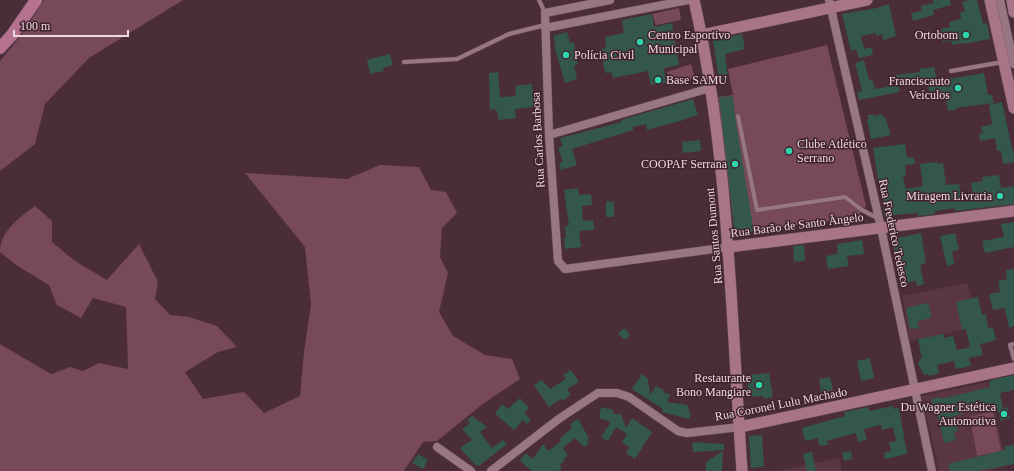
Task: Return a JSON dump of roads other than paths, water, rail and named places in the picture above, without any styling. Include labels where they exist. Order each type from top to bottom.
[{"type":"main road","points":[[0,48],[12,35],[36,0]]},
{"type":"main road","name":"Rua Santos Dumont","points":[[694,0],[702,34],[710,88],[729,247],[742,471]]},
{"type":"main road","points":[[702,34],[830,4],[867,0]]},
{"type":"main road","points":[[995,0],[1009,63],[1014,108]]},
{"type":"main road","points":[[1012,0],[1014,12]]},
{"type":"main road","name":"Rua Barão de Santo Ângelo","points":[[729,247],[880,224],[1014,211]]},
{"type":"main road","name":"Rua Coronel Lulu Machado","points":[[740,427],[1014,368]]},
{"type":"street","points":[[545,13],[610,0]]},
{"type":"street","points":[[545,27],[688,0]]},
{"type":"street","name":"Rua Frederico Tedesco","points":[[830,4],[880,224],[932,471]]},
{"type":"street","name":"Rua Carlos Barbosa","points":[[545,13],[549,135],[558,261],[560,265]]},
{"type":"street","points":[[549,135],[710,88]]},
{"type":"street","name":"Rua Barão de Santo Ângelo","points":[[560,265],[565,269],[729,247]]},
{"type":"street","name":"Rua Coronel Lulu Machado","points":[[491,471],[560,418],[598,393],[617,393],[629,397],[678,431],[687,433],[740,427]]},
{"type":"street","points":[[437,447],[471,471]]},
{"type":"lane","points":[[539,0],[545,13]]},
{"type":"lane","points":[[404,62],[457,59],[509,34],[545,27]]},
{"type":"lane","points":[[951,71],[1009,63]]},
{"type":"lane","points":[[738,116],[757,210],[845,197],[880,224]]},
{"type":"lane","points":[[1014,344],[1010,345],[1014,359]]},
{"type":"place","name":"Ortobom","points":[[966,35]]},
{"type":"place","name":"Centro Esportivo Municipal","points":[[640,42]]},
{"type":"place","name":"Polícia Civil","points":[[566,55]]},
{"type":"place","name":"Base SAMU","points":[[658,80]]},
{"type":"place","name":"Franciscauto Veículos","points":[[958,88]]},
{"type":"place","name":"Clube Atlético Serrano","points":[[789,151]]},
{"type":"place","name":"COOPAF Serrana","points":[[735,164]]},
{"type":"place","name":"Miragem Livraria","points":[[1000,196]]},
{"type":"place","name":"Restaurante Bono Mangiare","points":[[759,385]]},
{"type":"place","name":"Du Wagner Estética Automotiva","points":[[1004,414]]}]
